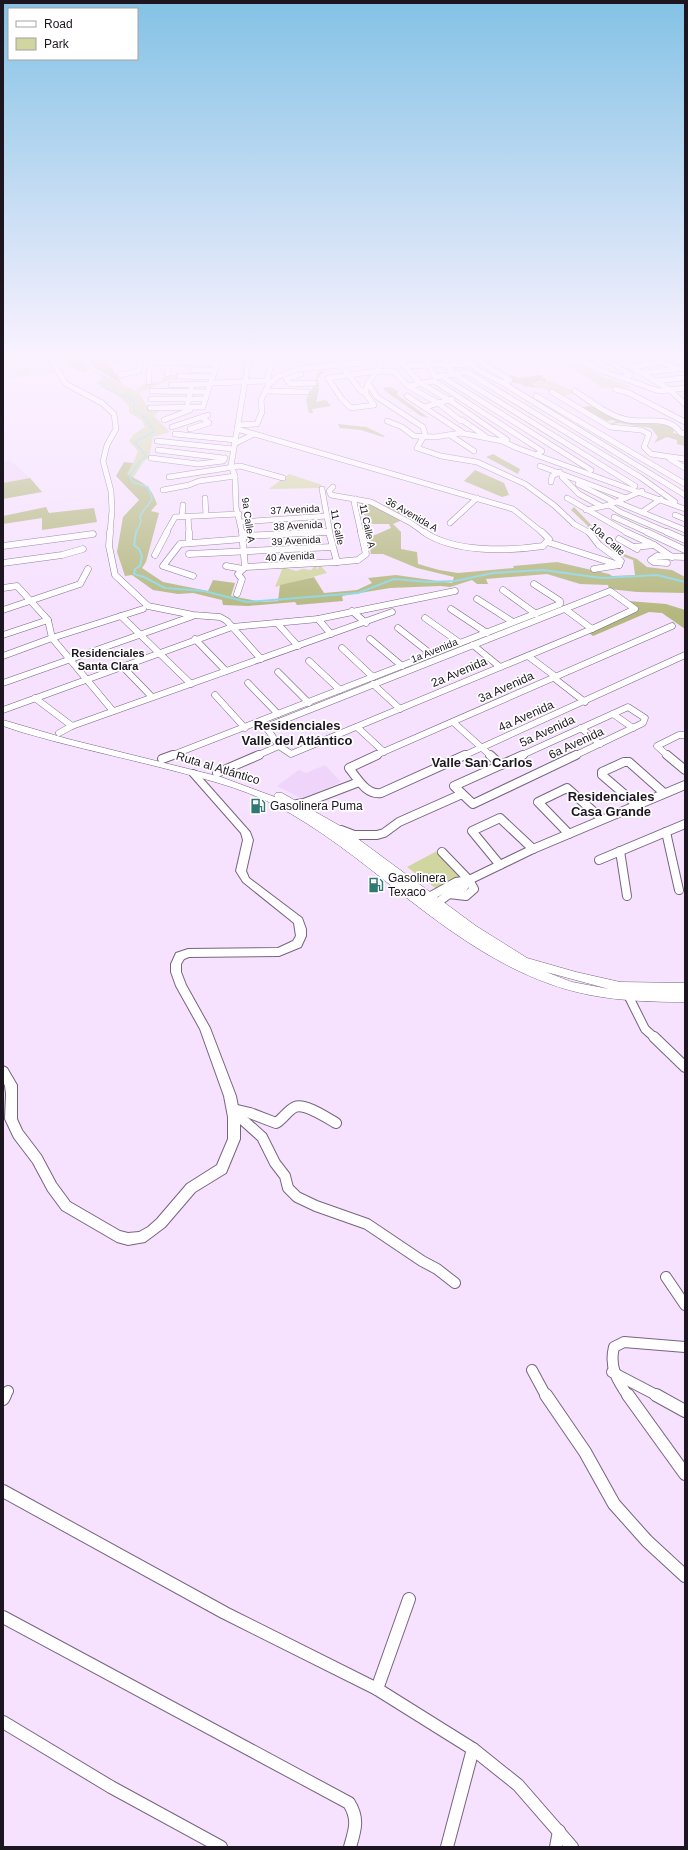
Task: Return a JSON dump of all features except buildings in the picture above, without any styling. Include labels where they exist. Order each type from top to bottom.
[{"type":"highway","name":"Ruta al Atlántico","points":[[3,711],[59,733],[217,773],[255,785],[297,804],[338,829],[472,929],[523,961],[549,970],[620,987],[685,988]]},
{"type":"highway","name":"Ruta al Atlántico","points":[[3,723],[233,784],[281,804],[315,823],[460,932],[494,954],[522,969],[556,982],[629,997],[685,997]]},
{"type":"highway","points":[[405,891],[412,890],[416,886]]},
{"type":"main road","points":[[3,1071],[11,1085],[11,1119],[18,1134],[43,1168],[59,1197],[66,1206],[117,1236],[128,1239],[141,1238],[152,1231],[191,1188],[222,1169],[234,1139],[233,1110],[226,1082],[205,1028],[181,986],[176,972],[176,964],[180,956],[188,953],[279,952],[297,944],[301,936],[301,929],[298,921],[246,880],[241,871],[248,840],[245,832],[193,773]]},
{"type":"street","points":[[108,443],[103,461],[111,497],[112,510],[108,546],[115,575],[148,606],[193,615],[220,617],[227,621],[261,659]]},
{"type":"street","points":[[217,443],[234,444]]},
{"type":"street","points":[[287,443],[516,510],[547,540],[619,565]]},
{"type":"street","name":"10a Calle","points":[[419,443],[416,447],[420,450],[452,459],[478,462],[532,488],[555,506],[574,524],[589,532],[599,545],[621,561],[622,564],[619,565]]},
{"type":"street","points":[[463,443],[474,451]]},
{"type":"street","points":[[506,443],[515,448],[571,468],[588,472],[684,508]]},
{"type":"street","points":[[511,443],[515,448]]},
{"type":"street","points":[[546,443],[588,472]]},
{"type":"street","points":[[565,443],[639,489],[640,492]]},
{"type":"street","points":[[584,443],[652,485],[684,508]]},
{"type":"street","points":[[600,443],[663,480],[685,496]]},
{"type":"street","points":[[617,443],[685,484]]},
{"type":"street","points":[[645,443],[644,449],[651,454],[685,459]]},
{"type":"street","name":"9a Calle A","points":[[234,444],[231,466],[235,476],[236,507],[239,514],[244,551],[244,568],[238,574],[242,579],[237,594]]},
{"type":"street","points":[[515,448],[530,444],[542,451],[536,455]]},
{"type":"street","points":[[158,450],[232,458]]},
{"type":"street","points":[[588,472],[637,455]]},
{"type":"street","points":[[668,457],[685,468]]},
{"type":"street","points":[[151,458],[202,464],[223,461],[225,458]]},
{"type":"street","points":[[169,477],[231,466],[240,466],[284,478]]},
{"type":"street","points":[[540,466],[626,498]]},
{"type":"street","points":[[551,482],[552,476],[571,468]]},
{"type":"street","points":[[163,490],[189,485],[199,481],[235,476]]},
{"type":"street","points":[[565,476],[562,478],[571,484],[579,494],[601,506]]},
{"type":"street","points":[[586,509],[614,503],[663,480],[674,477]]},
{"type":"street","points":[[578,484],[614,503],[642,512],[685,530]]},
{"type":"street","name":"36 Avenida A","points":[[333,487],[329,491],[331,495],[371,502],[411,523],[421,532],[443,542],[461,547],[518,549],[543,546],[547,540]]},
{"type":"street","name":"11 Calle","points":[[322,489],[332,547],[340,562]]},
{"type":"street","points":[[579,494],[567,498],[619,529],[654,545],[672,557]]},
{"type":"street","points":[[205,498],[206,515]]},
{"type":"street","points":[[450,522],[477,498]]},
{"type":"street","name":"11 Calle A","points":[[356,499],[354,502],[366,554],[363,557]]},
{"type":"street","points":[[642,512],[660,499]]},
{"type":"street","points":[[614,503],[620,512],[684,538]]},
{"type":"street","points":[[183,505],[189,542],[178,545],[164,566],[193,576]]},
{"type":"street","points":[[155,555],[175,517],[239,514]]},
{"type":"street","points":[[674,514],[685,519]]},
{"type":"street","name":"37 Avenida","points":[[240,522],[326,516]]},
{"type":"street","points":[[614,517],[685,550]]},
{"type":"street","name":"38 Avenida","points":[[189,542],[329,532]]},
{"type":"street","points":[[3,546],[92,534]]},
{"type":"street","points":[[634,547],[654,545],[684,538]]},
{"type":"street","points":[[619,540],[640,550]]},
{"type":"street","name":"39 Avenida","points":[[189,554],[332,547]]},
{"type":"street","points":[[3,563],[62,555],[83,549]]},
{"type":"street","points":[[667,563],[654,562],[652,559],[657,556],[685,557]]},
{"type":"street","name":"40 Avenida","points":[[226,566],[244,568],[340,562],[358,560],[363,557]]},
{"type":"street","points":[[594,569],[619,565]]},
{"type":"street","points":[[3,610],[80,584],[88,569]]},
{"type":"street","points":[[165,760],[238,733],[245,728],[278,714],[340,690],[373,681],[402,666],[536,614],[561,602],[534,584]]},
{"type":"street","points":[[3,588],[17,586],[48,620],[52,638],[84,679],[113,711]]},
{"type":"street","points":[[503,590],[536,614]]},
{"type":"street","points":[[3,711],[84,679],[232,627],[318,619],[455,591]]},
{"type":"street","name":"1a Avenida","points":[[280,746],[266,727],[373,681],[473,645],[610,592],[635,609]]},
{"type":"street","points":[[477,599],[513,622]]},
{"type":"street","points":[[3,656],[52,638],[143,609]]},
{"type":"street","points":[[451,609],[487,633]]},
{"type":"street","points":[[565,609],[592,629]]},
{"type":"street","name":"2a Avenida","points":[[280,746],[291,754],[528,656],[635,609]]},
{"type":"street","points":[[352,611],[366,623]]},
{"type":"street","points":[[59,733],[72,726],[113,711],[366,623],[392,612]]},
{"type":"street","points":[[3,683],[68,658],[193,615]]},
{"type":"street","points":[[121,616],[191,684]]},
{"type":"street","points":[[425,618],[460,643]]},
{"type":"street","points":[[318,619],[331,634]]},
{"type":"street","points":[[3,635],[48,620]]},
{"type":"street","points":[[277,623],[298,646]]},
{"type":"street","name":"3a Avenida","points":[[359,782],[349,768],[351,766],[672,626]]},
{"type":"street","points":[[398,628],[431,654]]},
{"type":"street","points":[[195,639],[226,671]]},
{"type":"street","points":[[370,639],[402,666]]},
{"type":"street","points":[[473,645],[500,667]]},
{"type":"street","points":[[342,648],[400,709]]},
{"type":"street","name":"4a Avenida","points":[[359,782],[369,792],[374,794],[381,793],[585,702],[685,655]]},
{"type":"street","points":[[528,656],[585,702]]},
{"type":"street","points":[[309,661],[340,690]]},
{"type":"street","points":[[122,666],[152,697]]},
{"type":"street","points":[[278,672],[309,703]]},
{"type":"street","points":[[248,683],[278,714]]},
{"type":"street","points":[[215,695],[245,728]]},
{"type":"street","points":[[35,698],[72,726]]},
{"type":"street","name":"5a Avenida","points":[[462,794],[454,786],[613,714],[628,708],[645,718],[645,720]]},
{"type":"street","points":[[613,714],[633,728]]},
{"type":"street","name":"6a Avenida","points":[[462,794],[473,804],[633,728],[645,720]]},
{"type":"street","points":[[453,722],[501,765]]},
{"type":"street","points":[[357,727],[384,752]]},
{"type":"street","points":[[581,728],[600,744]]},
{"type":"street","points":[[685,735],[679,735],[657,746],[685,770]]},
{"type":"street","points":[[217,773],[280,746]]},
{"type":"street","points":[[637,805],[602,775],[602,772],[624,762],[629,762],[664,793]]},
{"type":"street","points":[[297,804],[304,803],[359,782]]},
{"type":"street","points":[[433,900],[450,891],[461,880],[469,880],[533,849],[685,785]]},
{"type":"street","points":[[569,834],[538,802],[567,788],[602,819]]},
{"type":"street","points":[[338,829],[354,835],[377,835],[384,833],[399,822],[462,794]]},
{"type":"street","points":[[500,864],[472,833],[472,831],[500,818],[533,849]]},
{"type":"street","points":[[600,860],[685,824]]},
{"type":"street","points":[[666,832],[679,890]]},
{"type":"street","points":[[620,851],[627,896]]},
{"type":"street","points":[[442,852],[469,880],[474,889],[468,895],[456,896],[450,891]]},
{"type":"street","points":[[629,997],[645,1029],[685,1067]]},
{"type":"street","points":[[233,1110],[250,1113],[276,1123],[293,1108],[302,1106],[336,1123]]},
{"type":"street","points":[[233,1110],[246,1121],[264,1141],[277,1168],[285,1176],[286,1186],[289,1190],[311,1204],[338,1214],[350,1216],[367,1224],[404,1247],[423,1262],[438,1270],[456,1283]]},
{"type":"street","points":[[666,1277],[685,1305]]},
{"type":"street","points":[[685,1347],[620,1343],[614,1347],[611,1357],[612,1371],[653,1431],[685,1474]]},
{"type":"street","points":[[532,1370],[542,1390],[585,1452],[614,1504],[647,1541],[685,1576]]},
{"type":"street","points":[[612,1371],[685,1411]]},
{"type":"street","points":[[3,1491],[224,1613],[377,1689],[473,1748],[518,1785],[572,1847]]},
{"type":"street","points":[[377,1689],[409,1599]]},
{"type":"street","points":[[3,1617],[349,1803],[355,1812],[357,1819],[357,1828],[350,1847]]},
{"type":"street","points":[[3,1722],[111,1787],[221,1847]]},
{"type":"street","points":[[446,1847],[473,1748]]},
{"type":"street","points":[[556,1847],[559,1831]]},
{"type":"shaded area","points":[[10,460],[30,478],[3,483],[3,462]]},
{"type":"shaded area","points":[[325,765],[341,782],[303,799],[277,786],[299,770],[306,773]]},
{"type":"green space","points":[[131,443],[152,443],[149,458],[144,461],[133,478],[126,474],[138,451]]},
{"type":"green space","points":[[685,443],[685,446],[677,444]]},
{"type":"green space","points":[[493,454],[520,469],[518,474],[486,457]]},
{"type":"green space","points":[[124,462],[133,463],[127,474],[149,488],[157,504],[151,511],[159,513],[146,562],[142,568],[163,582],[208,591],[213,580],[235,583],[231,596],[262,602],[278,601],[280,585],[314,577],[324,593],[357,590],[372,583],[368,578],[396,575],[452,583],[454,577],[417,568],[383,554],[371,554],[368,538],[391,528],[389,524],[372,524],[368,516],[362,515],[359,502],[362,498],[404,512],[400,521],[393,524],[401,532],[401,549],[417,552],[418,564],[439,570],[458,573],[514,568],[513,566],[557,562],[612,576],[635,575],[633,560],[597,547],[587,525],[571,510],[574,507],[594,528],[595,536],[602,545],[637,559],[647,567],[672,570],[685,577],[685,593],[637,592],[609,589],[608,585],[580,584],[547,574],[486,579],[488,584],[477,584],[472,580],[450,587],[390,588],[342,596],[343,601],[297,605],[295,602],[248,606],[223,605],[222,600],[193,593],[178,594],[153,590],[132,575],[125,576],[117,552],[123,517],[139,500],[116,476]]},
{"type":"green space","points":[[475,470],[504,483],[509,495],[502,497],[464,481]]},
{"type":"green space","points":[[289,474],[322,485],[320,488],[269,489]]},
{"type":"green space","points":[[30,478],[42,492],[3,499],[3,483]]},
{"type":"green space","points":[[46,507],[49,513],[94,508],[97,522],[42,530],[42,518],[3,524],[3,516]]},
{"type":"green space","points":[[316,565],[317,570],[320,565],[327,573],[275,587],[283,567],[296,571],[303,569],[311,570]]},
{"type":"green space","points":[[628,601],[666,604],[685,610],[685,629],[662,613],[649,612],[593,636],[589,633],[639,609]]},
{"type":"green space","points":[[437,851],[466,882],[438,890],[407,867]]},
{"type":"waterway","points":[[136,443],[146,456],[140,461],[130,475],[132,482],[148,487],[152,499],[140,516],[141,522],[136,533]]},
{"type":"waterway","points":[[136,532],[134,545],[139,549],[142,556],[140,566],[135,569],[134,574],[144,577],[165,588],[204,591],[247,602],[358,593],[394,579],[428,582],[455,581],[493,573],[543,570],[602,578],[657,575],[685,582]]},
{"type":"place","name":"Gasolinera Puma","points":[[258,806]]},
{"type":"place","name":"Gasolinera Texaco","points":[[376,885]]},
{"type":"district","name":"Residenciales Santa Clara","points":[[108,659]]},
{"type":"district","name":"Residenciales Valle del Atlántico","points":[[297,732]]},
{"type":"district","name":"Valle San Carlos","points":[[482,762]]},
{"type":"district","name":"Residenciales Casa Grande","points":[[611,804]]}]
